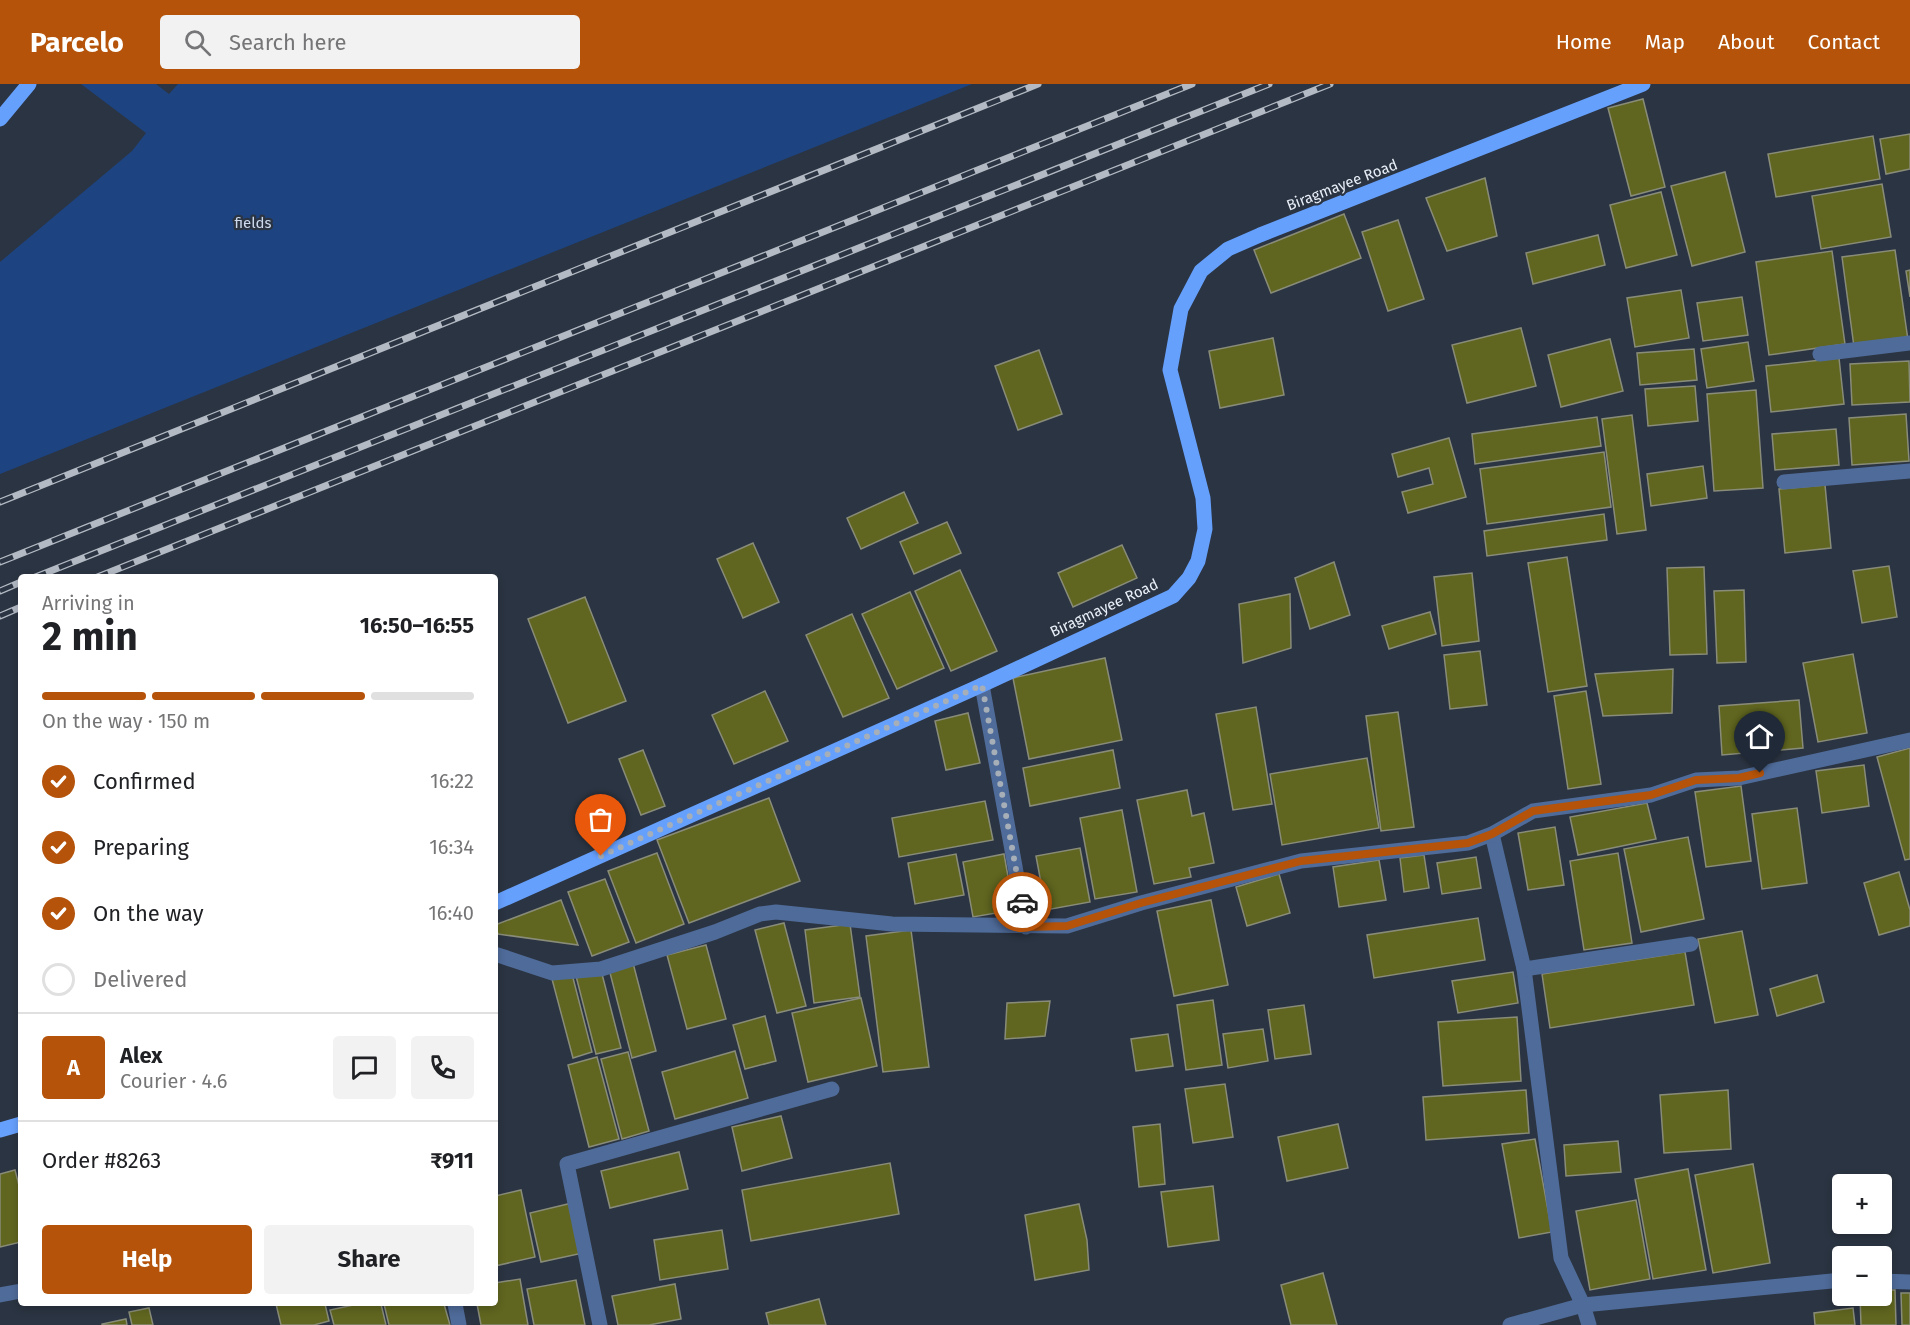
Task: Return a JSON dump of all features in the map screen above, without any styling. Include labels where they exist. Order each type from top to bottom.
[{"type":"main road","points":[[0,119],[29,84]]},
{"type":"main road","name":"Biragmayee Road","points":[[498,902],[982,685],[1173,596],[1189,578],[1198,561],[1205,529],[1203,498],[1170,370],[1181,309],[1201,271],[1227,249],[1260,235],[1643,84]]},
{"type":"main road","points":[[0,1130],[18,1125]]},
{"type":"street","points":[[1820,354],[1910,343]]},
{"type":"street","points":[[1784,482],[1910,471]]},
{"type":"street","points":[[982,685],[1026,927]]},
{"type":"street","points":[[498,955],[552,973],[601,969],[715,932],[760,914],[776,912],[892,924],[1067,926],[1141,903],[1301,861],[1468,843],[1492,834],[1533,811],[1651,795],[1696,780],[1739,778],[1910,740]]},
{"type":"street","points":[[1492,834],[1524,969],[1561,1258],[1583,1305],[1588,1325]]},
{"type":"street","points":[[1524,969],[1691,944]]},
{"type":"street","points":[[600,1325],[567,1164],[832,1089]]},
{"type":"street","points":[[1510,1325],[1583,1305],[1832,1281]]},
{"type":"street","points":[[1892,1281],[1910,1282]]},
{"type":"street","points":[[0,1295],[18,1292]]},
{"type":"street","points":[[455,1306],[459,1325]]},
{"type":"green space","name":"fields","points":[[81,84],[156,84],[169,94],[178,84],[972,84],[0,474],[0,262],[132,151],[146,133]]},
{"type":"building","points":[[1643,99],[1665,187],[1631,196],[1608,108]]},
{"type":"building","points":[[1910,134],[1910,169],[1886,174],[1880,139]]},
{"type":"building","points":[[1873,136],[1880,179],[1776,197],[1768,154]]},
{"type":"building","points":[[1725,172],[1745,252],[1692,266],[1671,186]]},
{"type":"building","points":[[1485,178],[1497,236],[1447,251],[1426,198]]},
{"type":"building","points":[[1882,184],[1891,237],[1821,249],[1812,196]]},
{"type":"building","points":[[1661,192],[1677,255],[1626,268],[1610,205]]},
{"type":"building","points":[[1344,214],[1361,258],[1271,293],[1254,250]]},
{"type":"building","points":[[1398,220],[1424,299],[1388,311],[1362,232]]},
{"type":"building","points":[[1598,235],[1605,265],[1533,284],[1526,253]]},
{"type":"building","points":[[1895,250],[1908,340],[1854,347],[1842,257]]},
{"type":"building","points":[[1832,251],[1845,344],[1769,355],[1756,262]]},
{"type":"building","points":[[1910,270],[1910,297],[1906,271]]},
{"type":"building","points":[[1681,290],[1689,338],[1635,347],[1627,298]]},
{"type":"building","points":[[1742,297],[1748,335],[1703,341],[1697,303]]},
{"type":"building","points":[[1521,328],[1536,386],[1467,403],[1452,345]]},
{"type":"building","points":[[1273,338],[1284,395],[1220,408],[1209,351]]},
{"type":"building","points":[[1610,339],[1623,391],[1561,407],[1548,355]]},
{"type":"building","points":[[1748,342],[1754,381],[1707,388],[1701,349]]},
{"type":"building","points":[[1694,349],[1697,380],[1640,385],[1637,353]]},
{"type":"building","points":[[1039,350],[1062,414],[1018,430],[995,366]]},
{"type":"building","points":[[1839,358],[1844,404],[1771,412],[1766,366]]},
{"type":"building","points":[[1909,361],[1910,402],[1852,405],[1850,364]]},
{"type":"building","points":[[1695,386],[1698,421],[1648,426],[1645,389]]},
{"type":"building","points":[[1756,390],[1763,488],[1714,491],[1707,394]]},
{"type":"building","points":[[1906,414],[1909,461],[1852,465],[1849,418]]},
{"type":"building","points":[[1632,415],[1646,530],[1617,534],[1602,419]]},
{"type":"building","points":[[1597,417],[1601,446],[1475,464],[1472,434]]},
{"type":"building","points":[[1836,429],[1839,465],[1775,470],[1772,434]]},
{"type":"building","points":[[1449,438],[1466,497],[1408,513],[1402,492],[1433,484],[1429,468],[1398,477],[1392,454]]},
{"type":"building","points":[[1604,452],[1611,507],[1487,524],[1480,469]]},
{"type":"building","points":[[1703,466],[1707,498],[1651,506],[1647,474]]},
{"type":"building","points":[[1825,485],[1831,548],[1785,553],[1779,489]]},
{"type":"building","points":[[904,492],[918,523],[861,549],[847,518]]},
{"type":"building","points":[[1604,514],[1607,540],[1487,556],[1484,531]]},
{"type":"building","points":[[947,522],[961,553],[914,574],[900,542]]},
{"type":"building","points":[[753,543],[779,602],[743,618],[717,559]]},
{"type":"building","points":[[1122,545],[1137,578],[1073,607],[1058,573]]},
{"type":"building","points":[[1567,557],[1587,686],[1548,692],[1528,563]]},
{"type":"building","points":[[1334,562],[1350,615],[1310,629],[1295,578]]},
{"type":"building","points":[[1889,566],[1897,617],[1862,623],[1853,571]]},
{"type":"building","points":[[1704,567],[1707,654],[1670,655],[1667,568]]},
{"type":"building","points":[[960,570],[997,651],[951,671],[915,591]]},
{"type":"building","points":[[1472,573],[1479,641],[1442,646],[1434,577]]},
{"type":"building","points":[[1744,590],[1746,662],[1717,663],[1714,591]]},
{"type":"building","points":[[910,592],[944,668],[897,689],[862,614]]},
{"type":"building","points":[[1290,594],[1291,648],[1243,663],[1239,604]]},
{"type":"building","points":[[585,597],[626,701],[568,723],[528,619]]},
{"type":"building","points":[[1430,612],[1436,634],[1389,649],[1382,626]]},
{"type":"building","points":[[852,614],[889,698],[843,717],[806,635]]},
{"type":"building","points":[[1480,651],[1487,705],[1450,709],[1444,655]]},
{"type":"building","points":[[1853,654],[1867,733],[1818,742],[1803,663]]},
{"type":"building","points":[[1105,658],[1122,740],[1029,759],[1013,678]]},
{"type":"building","points":[[1673,669],[1672,713],[1603,716],[1595,674]]},
{"type":"building","points":[[765,691],[788,741],[734,764],[712,715]]},
{"type":"building","points":[[1586,691],[1601,784],[1568,789],[1554,696]]},
{"type":"building","points":[[1799,700],[1803,748],[1722,755],[1719,706]]},
{"type":"building","points":[[1256,707],[1272,804],[1233,810],[1216,714]]},
{"type":"building","points":[[1398,712],[1414,827],[1381,831],[1366,716]]},
{"type":"building","points":[[968,713],[980,763],[946,770],[935,721]]},
{"type":"building","points":[[1910,748],[1910,859],[1905,860],[1877,757]]},
{"type":"building","points":[[643,750],[665,806],[641,815],[619,759]]},
{"type":"building","points":[[1113,750],[1120,788],[1030,806],[1023,768]]},
{"type":"building","points":[[1367,758],[1379,828],[1282,845],[1270,774]]},
{"type":"building","points":[[1864,765],[1869,806],[1822,813],[1816,771]]},
{"type":"building","points":[[1741,786],[1751,861],[1706,867],[1695,792]]},
{"type":"building","points":[[1187,790],[1192,816],[1204,813],[1214,863],[1189,868],[1191,877],[1154,884],[1137,800]]},
{"type":"building","points":[[769,798],[800,881],[689,923],[657,840]]},
{"type":"building","points":[[985,801],[993,840],[899,857],[892,818]]},
{"type":"building","points":[[1647,803],[1656,839],[1578,855],[1570,817]]},
{"type":"building","points":[[1797,808],[1807,883],[1762,889],[1752,814]]},
{"type":"building","points":[[1122,810],[1137,892],[1095,899],[1080,818]]},
{"type":"building","points":[[1555,827],[1564,885],[1528,890],[1518,833]]},
{"type":"building","points":[[1688,837],[1704,919],[1641,932],[1624,849]]},
{"type":"building","points":[[1080,848],[1090,902],[1046,910],[1036,856]]},
{"type":"building","points":[[657,853],[684,924],[636,943],[608,871]]},
{"type":"building","points":[[1618,853],[1632,943],[1584,950],[1570,861]]},
{"type":"building","points":[[956,854],[964,895],[915,904],[908,863]]},
{"type":"building","points":[[1004,854],[1014,910],[973,917],[963,862]]},
{"type":"building","points":[[1424,855],[1429,888],[1404,892],[1400,858]]},
{"type":"building","points":[[1476,857],[1481,888],[1442,894],[1437,863]]},
{"type":"building","points":[[1379,860],[1386,900],[1339,907],[1333,867]]},
{"type":"building","points":[[1899,872],[1910,910],[1910,926],[1879,935],[1864,883]]},
{"type":"building","points":[[1279,874],[1290,913],[1247,926],[1236,887]]},
{"type":"building","points":[[605,879],[629,942],[592,956],[568,892]]},
{"type":"building","points":[[561,900],[578,945],[498,934],[498,924]]},
{"type":"building","points":[[1211,900],[1228,985],[1174,996],[1157,911]]},
{"type":"building","points":[[1478,918],[1485,960],[1374,978],[1367,935]]},
{"type":"building","points":[[784,923],[806,1006],[777,1013],[755,930]]},
{"type":"building","points":[[850,924],[860,997],[814,1003],[805,930]]},
{"type":"building","points":[[911,930],[929,1067],[883,1072],[866,936]]},
{"type":"building","points":[[1742,931],[1758,1015],[1715,1023],[1698,939]]},
{"type":"building","points":[[706,945],[726,1019],[687,1029],[667,955]]},
{"type":"building","points":[[1685,952],[1694,1005],[1550,1028],[1542,974]]},
{"type":"building","points":[[633,963],[656,1051],[632,1058],[609,969]]},
{"type":"building","points":[[601,970],[621,1048],[596,1054],[576,976]]},
{"type":"building","points":[[1513,972],[1518,1003],[1458,1013],[1452,981]]},
{"type":"building","points":[[572,974],[592,1052],[573,1058],[552,979]]},
{"type":"building","points":[[1817,975],[1824,1002],[1777,1016],[1770,989]]},
{"type":"building","points":[[861,998],[877,1066],[808,1082],[792,1013]]},
{"type":"building","points":[[1213,1000],[1222,1065],[1186,1070],[1177,1005]]},
{"type":"building","points":[[1050,1001],[1045,1036],[1005,1039],[1007,1003]]},
{"type":"building","points":[[1304,1005],[1311,1054],[1275,1059],[1268,1010]]},
{"type":"building","points":[[765,1016],[776,1061],[745,1069],[733,1025]]},
{"type":"building","points":[[1517,1017],[1521,1081],[1443,1086],[1438,1022]]},
{"type":"building","points":[[1263,1029],[1268,1061],[1228,1068],[1223,1034]]},
{"type":"building","points":[[1168,1034],[1173,1066],[1136,1071],[1131,1039]]},
{"type":"building","points":[[735,1051],[748,1098],[675,1119],[662,1072]]},
{"type":"building","points":[[628,1052],[649,1131],[622,1139],[601,1059]]},
{"type":"building","points":[[597,1057],[619,1139],[589,1147],[568,1065]]},
{"type":"building","points":[[1225,1084],[1233,1137],[1193,1143],[1185,1089]]},
{"type":"building","points":[[1526,1090],[1529,1133],[1426,1140],[1423,1097]]},
{"type":"building","points":[[1728,1090],[1731,1149],[1664,1153],[1660,1095]]},
{"type":"building","points":[[781,1116],[792,1158],[742,1171],[732,1127]]},
{"type":"building","points":[[1160,1124],[1165,1184],[1139,1187],[1133,1127]]},
{"type":"building","points":[[1338,1124],[1348,1168],[1287,1181],[1278,1137]]},
{"type":"building","points":[[1535,1139],[1552,1232],[1519,1238],[1502,1144]]},
{"type":"building","points":[[1618,1141],[1621,1172],[1566,1176],[1564,1145]]},
{"type":"building","points":[[679,1152],[688,1189],[610,1208],[601,1171]]},
{"type":"building","points":[[890,1163],[899,1214],[751,1241],[742,1190]]},
{"type":"building","points":[[1753,1164],[1770,1263],[1713,1273],[1695,1175]]},
{"type":"building","points":[[1688,1169],[1706,1270],[1653,1279],[1635,1179]]},
{"type":"building","points":[[15,1170],[18,1182],[18,1243],[0,1247],[0,1174]]},
{"type":"building","points":[[1213,1186],[1219,1240],[1168,1247],[1161,1192]]},
{"type":"building","points":[[521,1190],[535,1257],[498,1265],[498,1195]]},
{"type":"building","points":[[1636,1200],[1650,1279],[1590,1290],[1576,1211]]},
{"type":"building","points":[[572,1203],[583,1253],[541,1262],[530,1213]]},
{"type":"building","points":[[1079,1204],[1087,1240],[1089,1270],[1035,1280],[1025,1215]]},
{"type":"building","points":[[722,1230],[728,1269],[660,1280],[654,1240]]},
{"type":"building","points":[[1323,1273],[1337,1325],[1291,1325],[1281,1285]]},
{"type":"building","points":[[520,1279],[528,1325],[481,1325],[477,1306],[498,1306],[498,1283]]},
{"type":"building","points":[[576,1280],[585,1325],[534,1325],[527,1289]]},
{"type":"building","points":[[675,1284],[681,1319],[649,1325],[618,1325],[612,1296]]},
{"type":"building","points":[[1892,1290],[1895,1290],[1896,1325],[1861,1325],[1860,1306],[1892,1306]]},
{"type":"building","points":[[1901,1293],[1910,1293],[1910,1325],[1902,1325]]},
{"type":"building","points":[[819,1299],[826,1325],[769,1325],[766,1313]]},
{"type":"building","points":[[276,1306],[325,1306],[329,1321],[314,1325],[281,1325]]},
{"type":"building","points":[[349,1306],[381,1306],[386,1325],[334,1325],[330,1310]]},
{"type":"building","points":[[384,1306],[445,1306],[450,1325],[389,1325]]},
{"type":"building","points":[[149,1308],[153,1325],[132,1325],[129,1312]]},
{"type":"building","points":[[1853,1308],[1855,1325],[1815,1325],[1814,1313]]},
{"type":"building","points":[[126,1319],[127,1325],[102,1325],[102,1324]]},
{"type":"railway","points":[[0,502],[1038,84]]},
{"type":"railway","points":[[0,562],[1192,84]]},
{"type":"railway","points":[[43,574],[1269,84]]},
{"type":"railway","points":[[105,574],[1330,84]]},
{"type":"railway","points":[[0,591],[18,583]]},
{"type":"railway","points":[[0,616],[18,608]]},
{"type":"way so far","points":[[601,856],[982,685],[1022,902]]},
{"type":"route","points":[[1022,902],[1026,927],[1067,926],[1141,903],[1301,861],[1393,849],[1468,843],[1492,834],[1533,811],[1651,795],[1696,780],[1739,778],[1760,773]]}]
